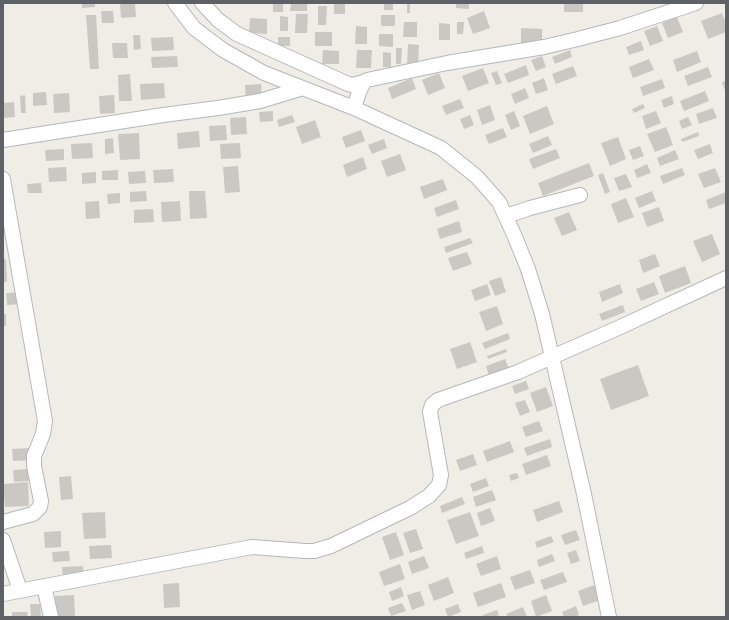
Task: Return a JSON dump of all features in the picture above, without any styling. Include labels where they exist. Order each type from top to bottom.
[{"type":"street","points":[[175,3],[194,28],[223,50],[264,73],[354,107],[440,148],[477,177],[499,202],[508,215],[530,276],[555,355],[609,617]]},
{"type":"street","points":[[354,107],[362,87],[367,80],[447,63],[578,40],[696,3]]},
{"type":"street","points":[[187,17],[202,4],[218,20],[237,34],[348,84],[362,87]]},
{"type":"street","points":[[3,140],[260,101],[303,88]]},
{"type":"street","points":[[3,179],[45,421],[34,456],[34,466],[41,501],[40,507],[33,514],[3,522]]},
{"type":"street","points":[[508,215],[580,195]]},
{"type":"street","points":[[3,594],[252,547],[305,552],[331,546],[410,508],[429,496],[439,485],[441,475],[430,412],[435,402],[518,372],[726,278]]},
{"type":"street","points":[[3,540],[20,590]]},
{"type":"street","points":[[44,586],[51,617]]},
{"type":"building","points":[[82,3],[95,3],[95,7],[82,8]]},
{"type":"building","points":[[120,3],[135,3],[136,17],[121,18]]},
{"type":"building","points":[[273,3],[283,3],[283,12],[273,12]]},
{"type":"building","points":[[291,3],[307,3],[307,11],[290,11]]},
{"type":"building","points":[[334,3],[345,3],[345,14],[334,14]]},
{"type":"building","points":[[384,3],[393,3],[393,10],[384,10]]},
{"type":"building","points":[[456,3],[469,3],[469,9],[456,8]]},
{"type":"building","points":[[564,3],[583,3],[583,12],[564,12]]},
{"type":"building","points":[[407,4],[410,4],[410,13],[407,13]]},
{"type":"building","points":[[318,6],[327,6],[326,25],[318,25]]},
{"type":"building","points":[[101,11],[113,11],[114,23],[102,23]]},
{"type":"building","points":[[484,11],[490,28],[473,34],[467,18]]},
{"type":"building","points":[[722,13],[726,23],[726,32],[708,39],[701,21]]},
{"type":"building","points":[[296,14],[308,14],[307,33],[295,33]]},
{"type":"building","points":[[86,15],[96,15],[99,69],[90,69]]},
{"type":"building","points":[[381,15],[395,15],[395,26],[381,26]]},
{"type":"building","points":[[280,16],[288,17],[288,31],[280,31]]},
{"type":"building","points":[[677,17],[683,32],[668,38],[662,23]]},
{"type":"building","points":[[250,18],[267,19],[267,34],[249,33]]},
{"type":"building","points":[[404,22],[417,22],[417,37],[403,37]]},
{"type":"building","points":[[457,22],[464,22],[463,34],[457,34]]},
{"type":"building","points":[[439,23],[450,24],[450,40],[439,40]]},
{"type":"building","points":[[356,26],[367,27],[367,44],[355,44]]},
{"type":"building","points":[[657,26],[663,41],[650,46],[644,31]]},
{"type":"building","points":[[521,28],[542,29],[542,44],[521,43]]},
{"type":"building","points":[[315,32],[332,32],[332,46],[315,46]]},
{"type":"building","points":[[379,34],[393,34],[393,47],[379,46]]},
{"type":"building","points":[[133,35],[140,35],[141,49],[134,50]]},
{"type":"building","points":[[173,37],[174,50],[152,51],[151,38]]},
{"type":"building","points":[[278,37],[290,37],[290,46],[278,46]]},
{"type":"building","points":[[641,41],[644,50],[629,55],[626,47]]},
{"type":"building","points":[[112,43],[127,43],[128,58],[113,58]]},
{"type":"building","points":[[408,44],[419,45],[418,66],[407,65]]},
{"type":"building","points":[[396,48],[402,48],[401,64],[396,64]]},
{"type":"building","points":[[323,50],[339,51],[339,64],[322,64]]},
{"type":"building","points":[[357,50],[372,50],[371,68],[356,68]]},
{"type":"building","points":[[570,50],[572,57],[555,64],[552,57]]},
{"type":"building","points":[[697,51],[701,62],[677,72],[673,60]]},
{"type":"building","points":[[383,52],[391,53],[391,67],[383,67]]},
{"type":"building","points":[[177,56],[178,67],[152,68],[151,57]]},
{"type":"building","points":[[542,56],[546,67],[536,71],[531,60]]},
{"type":"building","points":[[649,59],[654,70],[633,78],[629,67]]},
{"type":"building","points":[[526,65],[529,75],[508,83],[504,74]]},
{"type":"building","points":[[573,66],[577,76],[556,84],[552,74]]},
{"type":"building","points":[[708,67],[712,77],[688,86],[684,76]]},
{"type":"building","points":[[483,68],[489,83],[468,91],[462,76]]},
{"type":"building","points":[[497,71],[502,83],[496,85],[491,73]]},
{"type":"building","points":[[439,73],[445,88],[428,95],[422,80]]},
{"type":"building","points":[[130,74],[132,101],[119,101],[118,75]]},
{"type":"building","points":[[412,78],[416,89],[392,99],[388,88]]},
{"type":"building","points":[[544,78],[548,90],[536,94],[532,83]]},
{"type":"building","points":[[662,79],[665,88],[643,96],[640,87]]},
{"type":"building","points":[[726,81],[726,93],[722,82]]},
{"type":"building","points":[[164,83],[165,98],[141,100],[140,84]]},
{"type":"building","points":[[261,84],[262,99],[246,100],[245,85]]},
{"type":"building","points":[[525,88],[529,98],[515,104],[511,94]]},
{"type":"building","points":[[705,91],[709,101],[684,111],[680,101]]},
{"type":"building","points":[[46,92],[47,105],[33,106],[33,93]]},
{"type":"building","points":[[69,93],[70,112],[54,113],[53,94]]},
{"type":"building","points":[[25,95],[26,113],[21,113],[20,96]]},
{"type":"building","points":[[114,95],[115,113],[100,114],[99,96]]},
{"type":"building","points":[[672,96],[674,104],[664,108],[661,100]]},
{"type":"building","points":[[460,99],[464,108],[446,115],[442,106]]},
{"type":"building","points":[[14,102],[15,117],[3,118],[3,103]]},
{"type":"building","points":[[643,104],[645,108],[634,113],[632,109]]},
{"type":"building","points":[[490,105],[495,120],[482,125],[477,110]]},
{"type":"building","points":[[547,106],[554,124],[530,134],[523,116]]},
{"type":"building","points":[[713,108],[717,118],[699,124],[696,114]]},
{"type":"building","points":[[273,111],[273,121],[260,122],[259,112]]},
{"type":"building","points":[[514,111],[520,126],[511,130],[505,115]]},
{"type":"building","points":[[656,111],[661,123],[646,129],[642,116]]},
{"type":"building","points":[[292,115],[295,122],[279,127],[277,120]]},
{"type":"building","points":[[470,115],[474,125],[464,129],[460,119]]},
{"type":"building","points":[[246,117],[247,134],[231,135],[230,118]]},
{"type":"building","points":[[688,117],[692,125],[682,129],[679,121]]},
{"type":"building","points":[[315,120],[321,137],[302,144],[296,127]]},
{"type":"building","points":[[226,125],[227,140],[210,141],[209,126]]},
{"type":"building","points":[[666,127],[673,145],[655,152],[647,134]]},
{"type":"building","points":[[503,128],[507,137],[489,144],[485,135]]},
{"type":"building","points":[[361,130],[365,141],[346,148],[342,137]]},
{"type":"building","points":[[199,131],[200,147],[178,149],[177,133]]},
{"type":"building","points":[[698,132],[699,136],[682,142],[681,139]]},
{"type":"building","points":[[139,133],[140,159],[120,160],[118,134]]},
{"type":"building","points":[[548,136],[552,145],[533,153],[529,144]]},
{"type":"building","points":[[618,137],[626,159],[610,166],[601,143]]},
{"type":"building","points":[[113,138],[114,153],[105,154],[105,139]]},
{"type":"building","points":[[384,139],[387,148],[372,154],[368,145]]},
{"type":"building","points":[[92,143],[93,158],[72,159],[71,144]]},
{"type":"building","points":[[240,143],[241,158],[221,159],[220,144]]},
{"type":"building","points":[[710,144],[713,153],[698,159],[694,150]]},
{"type":"building","points":[[640,146],[644,156],[633,160],[629,150]]},
{"type":"building","points":[[64,149],[64,160],[46,161],[45,150]]},
{"type":"building","points":[[556,149],[560,158],[533,169],[529,159]]},
{"type":"building","points":[[675,150],[679,159],[660,166],[657,158]]},
{"type":"building","points":[[400,154],[406,170],[387,177],[381,161]]},
{"type":"building","points":[[363,157],[367,169],[347,177],[343,165]]},
{"type":"building","points":[[589,163],[594,176],[543,196],[538,183]]},
{"type":"building","points":[[647,164],[651,173],[637,178],[634,170]]},
{"type":"building","points":[[238,166],[240,192],[225,193],[223,167]]},
{"type":"building","points":[[66,167],[67,181],[49,182],[48,168]]},
{"type":"building","points":[[682,168],[685,175],[663,184],[660,176]]},
{"type":"building","points":[[715,168],[721,182],[704,188],[698,174]]},
{"type":"building","points":[[173,169],[174,182],[154,183],[153,170]]},
{"type":"building","points":[[118,170],[118,180],[102,180],[102,171]]},
{"type":"building","points":[[145,171],[146,183],[129,184],[128,172]]},
{"type":"building","points":[[96,172],[96,183],[82,184],[82,173]]},
{"type":"building","points":[[603,173],[610,192],[605,194],[598,175]]},
{"type":"building","points":[[626,174],[632,187],[619,191],[614,178]]},
{"type":"building","points":[[443,179],[447,190],[424,199],[420,187]]},
{"type":"building","points":[[41,183],[42,193],[28,193],[27,184]]},
{"type":"building","points":[[146,191],[147,201],[130,202],[130,192]]},
{"type":"building","points":[[189,191],[205,191],[207,218],[190,219]]},
{"type":"building","points":[[652,191],[656,201],[639,208],[635,198]]},
{"type":"building","points":[[726,192],[726,203],[709,209],[706,200]]},
{"type":"building","points":[[120,193],[120,203],[108,204],[107,194]]},
{"type":"building","points":[[626,198],[634,217],[618,223],[611,204]]},
{"type":"building","points":[[456,200],[459,209],[437,217],[434,208]]},
{"type":"building","points":[[99,201],[100,218],[86,219],[85,202]]},
{"type":"building","points":[[180,201],[181,221],[162,222],[161,202]]},
{"type":"building","points":[[659,207],[664,221],[647,227],[642,213]]},
{"type":"building","points":[[153,209],[154,222],[134,223],[134,210]]},
{"type":"building","points":[[569,212],[577,230],[562,236],[554,218]]},
{"type":"building","points":[[459,221],[462,232],[440,239],[437,229]]},
{"type":"building","points":[[712,234],[720,254],[702,262],[693,241]]},
{"type":"building","points":[[470,238],[473,243],[446,253],[444,247]]},
{"type":"building","points":[[467,252],[472,264],[453,271],[448,258]]},
{"type":"building","points":[[655,254],[660,266],[643,273],[639,260]]},
{"type":"building","points":[[6,259],[7,282],[3,282],[3,260]]},
{"type":"building","points":[[685,266],[691,283],[665,293],[659,276]]},
{"type":"building","points":[[501,277],[506,292],[495,296],[489,281]]},
{"type":"building","points":[[654,282],[659,294],[641,301],[636,289]]},
{"type":"building","points":[[487,284],[491,295],[475,301],[471,290]]},
{"type":"building","points":[[620,284],[623,293],[602,302],[599,292]]},
{"type":"building","points":[[21,292],[22,304],[7,305],[6,293]]},
{"type":"building","points":[[623,305],[625,312],[602,321],[599,314]]},
{"type":"building","points":[[497,306],[503,324],[486,331],[479,312]]},
{"type":"building","points":[[3,314],[6,314],[6,326],[3,326]]},
{"type":"building","points":[[508,333],[510,339],[485,349],[482,343]]},
{"type":"building","points":[[470,342],[477,362],[457,369],[450,349]]},
{"type":"building","points":[[506,349],[507,352],[488,359],[487,356]]},
{"type":"building","points":[[505,359],[509,369],[489,376],[486,366]]},
{"type":"building","points":[[638,365],[649,396],[611,410],[600,379]]},
{"type":"building","points":[[526,381],[529,389],[515,394],[512,386]]},
{"type":"building","points":[[546,387],[553,406],[537,412],[530,393]]},
{"type":"building","points":[[525,400],[530,412],[520,416],[515,403]]},
{"type":"building","points":[[539,421],[543,431],[526,437],[522,427]]},
{"type":"building","points":[[550,439],[552,447],[527,456],[524,448]]},
{"type":"building","points":[[510,441],[514,452],[487,462],[483,451]]},
{"type":"building","points":[[30,448],[31,460],[13,461],[12,449]]},
{"type":"building","points":[[473,454],[477,465],[460,471],[456,460]]},
{"type":"building","points":[[547,455],[551,466],[526,475],[522,464]]},
{"type":"building","points":[[28,469],[29,481],[14,482],[13,470]]},
{"type":"building","points":[[517,473],[519,478],[511,481],[509,475]]},
{"type":"building","points":[[71,476],[73,499],[61,500],[59,477]]},
{"type":"building","points":[[486,478],[489,486],[473,492],[470,484]]},
{"type":"building","points":[[28,482],[29,506],[5,507],[3,484]]},
{"type":"building","points":[[492,490],[496,500],[476,507],[473,497]]},
{"type":"building","points":[[462,497],[465,504],[442,513],[440,506]]},
{"type":"building","points":[[559,501],[563,512],[537,522],[533,510]]},
{"type":"building","points":[[490,508],[495,521],[481,526],[477,513]]},
{"type":"building","points":[[105,512],[106,538],[84,539],[82,513]]},
{"type":"building","points":[[470,512],[479,536],[456,544],[447,520]]},
{"type":"building","points":[[416,529],[423,549],[410,553],[403,533]]},
{"type":"building","points":[[576,530],[580,540],[565,545],[561,535]]},
{"type":"building","points":[[61,531],[61,547],[45,548],[44,532]]},
{"type":"building","points":[[396,532],[404,555],[390,560],[382,537]]},
{"type":"building","points":[[551,536],[554,542],[537,548],[535,542]]},
{"type":"building","points":[[111,545],[112,558],[90,559],[89,546]]},
{"type":"building","points":[[482,546],[484,553],[466,559],[464,553]]},
{"type":"building","points":[[576,550],[580,561],[571,564],[567,553]]},
{"type":"building","points":[[69,551],[70,561],[53,562],[52,552]]},
{"type":"building","points":[[552,554],[555,561],[539,567],[537,560]]},
{"type":"building","points":[[424,556],[429,568],[412,574],[408,562]]},
{"type":"building","points":[[497,556],[501,569],[481,576],[476,564]]},
{"type":"building","points":[[400,564],[405,579],[384,586],[379,572]]},
{"type":"building","points":[[83,566],[84,578],[63,579],[62,567]]},
{"type":"building","points":[[530,570],[535,583],[515,590],[510,577]]},
{"type":"building","points":[[563,572],[567,582],[544,590],[540,580]]},
{"type":"building","points":[[448,577],[454,593],[434,601],[428,585]]},
{"type":"building","points":[[179,583],[180,607],[164,608],[163,584]]},
{"type":"building","points":[[501,583],[506,597],[478,607],[473,593]]},
{"type":"building","points":[[594,585],[600,600],[583,606],[578,591]]},
{"type":"building","points":[[401,587],[404,596],[392,601],[389,592]]},
{"type":"building","points":[[420,591],[425,605],[412,610],[407,595]]},
{"type":"building","points":[[74,595],[75,616],[56,617],[55,596]]},
{"type":"building","points":[[546,595],[552,611],[536,617],[531,601]]},
{"type":"building","points":[[402,603],[406,611],[391,616],[388,608]]},
{"type":"building","points":[[30,604],[40,604],[41,617],[31,617]]},
{"type":"building","points":[[458,604],[461,612],[448,617],[445,609]]},
{"type":"building","points":[[576,606],[579,615],[574,617],[564,617],[562,612]]},
{"type":"building","points":[[523,607],[527,617],[508,617],[506,614]]},
{"type":"building","points":[[497,610],[499,615],[494,617],[484,617],[483,615]]},
{"type":"building","points":[[12,612],[27,612],[28,617],[12,617]]}]
